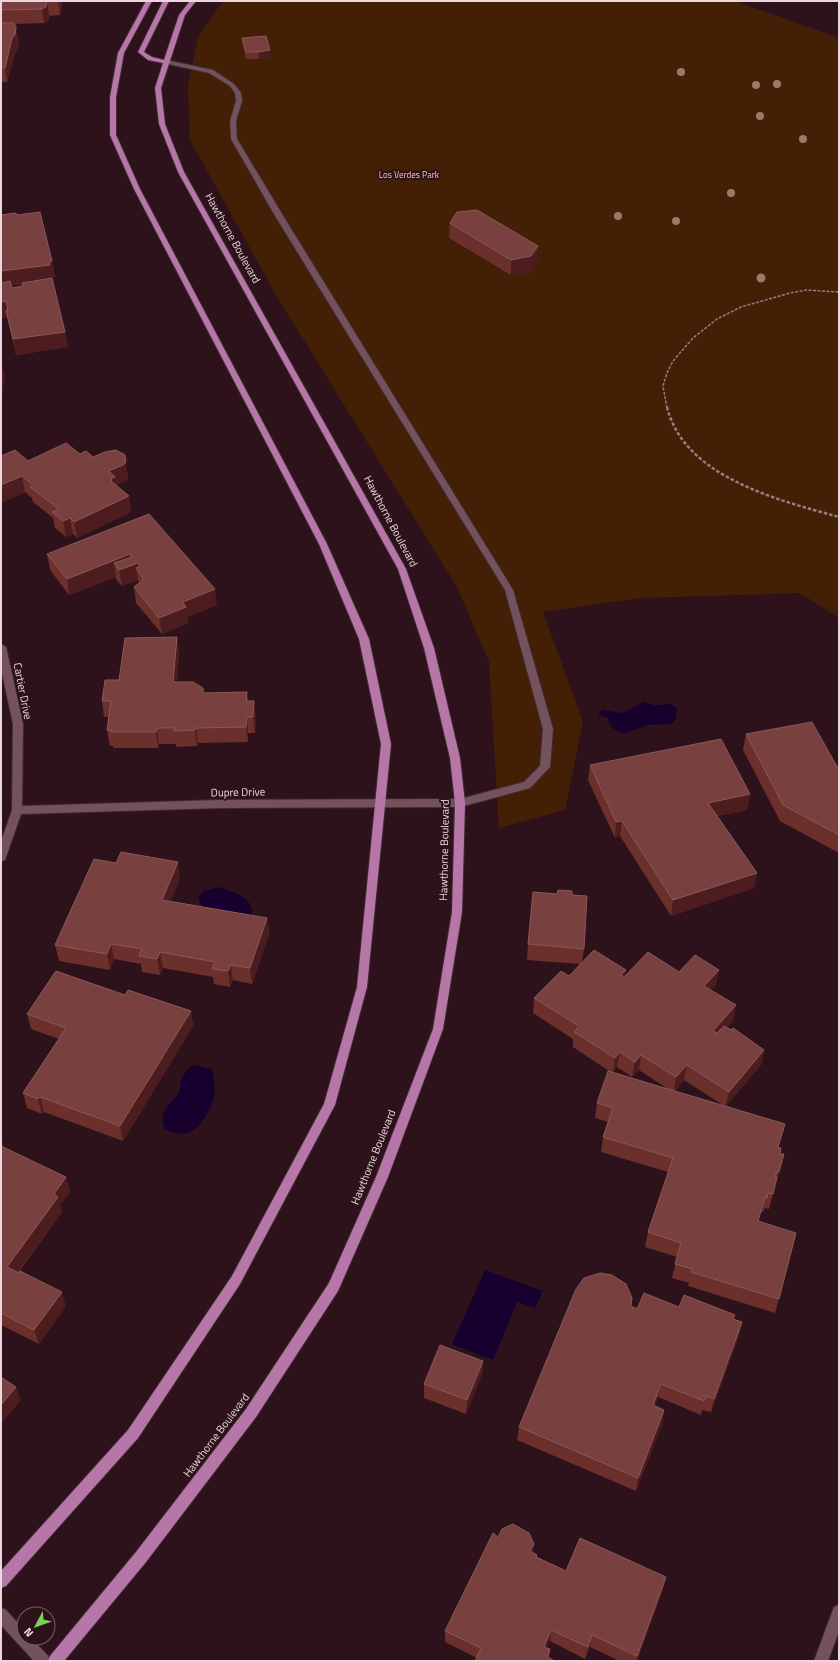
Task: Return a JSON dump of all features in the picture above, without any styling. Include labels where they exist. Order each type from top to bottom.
[{"type":"main road","points":[[1,1581],[133,1434],[236,1280],[329,1104],[362,987],[386,744],[364,639],[323,544],[137,189],[113,135],[113,97],[121,53],[149,1]]},
{"type":"main road","points":[[166,1],[141,52],[150,59],[166,62]]},
{"type":"main road","name":"Hawthorne Boulevard","points":[[55,1661],[141,1557],[251,1413],[334,1287],[382,1177],[438,1029],[457,912],[460,803],[455,758],[429,648],[402,569],[181,172],[162,124],[158,88],[182,15],[194,1]]},
{"type":"street","name":"Dupre Drive","points":[[17,810],[220,804],[380,802],[460,803],[527,785],[545,767],[548,729],[509,590],[278,214],[234,139],[233,121],[239,101],[238,94],[232,85],[210,71],[166,62]]},
{"type":"street","name":"Cartier Drive","points":[[1,647],[18,724],[17,810],[1,857]]},
{"type":"street","points":[[821,1661],[839,1612]]},
{"type":"street","points":[[1,1615],[43,1661]]},
{"type":"path","points":[[839,292],[806,290],[766,299],[740,307],[712,322],[691,340],[679,353],[669,369],[663,387],[668,414],[674,430],[689,449],[713,467],[746,487],[783,502],[839,517]]},
{"type":"green space","name":"Los Verdes Park","points":[[224,1],[735,1],[839,38],[839,618],[800,593],[640,598],[543,612],[583,722],[565,810],[499,828],[489,662],[457,587],[276,295],[190,140],[188,85],[198,37]]},
{"type":"shaded area","points":[[644,702],[654,705],[670,704],[677,709],[676,719],[672,724],[647,725],[624,734],[615,730],[611,726],[608,718],[599,715],[599,713],[603,710],[622,713]]},
{"type":"shaded area","points":[[218,887],[236,893],[247,900],[252,910],[251,916],[229,914],[219,909],[207,910],[201,905],[198,898],[203,892]]},
{"type":"shaded area","points":[[193,1065],[212,1069],[215,1087],[213,1102],[204,1118],[192,1131],[182,1134],[165,1130],[163,1124],[164,1113],[180,1092],[180,1084],[183,1077],[187,1070]]},
{"type":"shaded area","points":[[485,1270],[543,1291],[535,1308],[517,1302],[493,1360],[452,1344]]},
{"type":"building","points":[[1,1],[47,1],[46,7],[42,9],[1,10]]},
{"type":"building","points":[[1,23],[14,23],[16,27],[5,68],[1,68]]},
{"type":"building","points":[[266,36],[270,50],[246,52],[242,38]]},
{"type":"building","points":[[477,210],[538,246],[531,256],[511,260],[450,223],[457,212]]},
{"type":"building","points":[[40,212],[52,261],[49,262],[50,265],[1,271],[1,215],[16,213],[17,215]]},
{"type":"building","points":[[52,278],[65,332],[13,339],[6,310],[8,310],[6,301],[1,302],[1,283],[10,281],[12,288],[23,286],[22,283]]},
{"type":"building","points":[[66,443],[80,454],[86,451],[93,457],[105,452],[116,450],[125,455],[126,462],[123,465],[109,471],[115,477],[111,479],[111,481],[129,496],[74,522],[70,518],[63,521],[52,512],[59,509],[30,487],[33,485],[22,476],[1,485],[1,456],[15,450],[28,461]]},
{"type":"building","points":[[149,514],[215,589],[183,602],[186,607],[159,618],[134,587],[142,581],[143,578],[136,568],[140,566],[138,563],[119,570],[114,563],[132,557],[130,554],[67,579],[47,554]]},
{"type":"building","points":[[177,637],[173,682],[193,682],[203,688],[203,693],[247,692],[246,701],[254,701],[253,717],[247,717],[246,727],[196,728],[195,730],[174,731],[174,728],[157,728],[156,732],[111,732],[112,730],[107,730],[111,701],[102,701],[105,680],[119,680],[125,638]]},
{"type":"building","points":[[812,722],[839,770],[839,835],[783,805],[746,734]]},
{"type":"building","points":[[721,739],[750,794],[708,803],[757,873],[673,900],[622,821],[616,822],[590,765]]},
{"type":"building","points":[[121,852],[178,862],[162,900],[267,918],[250,968],[231,965],[228,971],[212,969],[215,962],[160,952],[157,959],[139,956],[142,949],[111,944],[107,954],[55,945],[94,859],[116,863]]},
{"type":"building","points":[[558,890],[572,891],[572,895],[587,896],[584,949],[528,944],[533,892],[557,894]]},
{"type":"building","points":[[594,950],[626,970],[621,975],[624,977],[648,952],[679,972],[695,955],[719,970],[704,986],[736,1005],[713,1031],[717,1033],[724,1026],[731,1030],[733,1028],[764,1050],[729,1092],[687,1065],[676,1077],[641,1055],[635,1062],[620,1052],[615,1058],[574,1032],[579,1026],[534,998],[561,971],[569,976]]},
{"type":"building","points":[[56,971],[125,995],[128,990],[191,1011],[120,1126],[40,1097],[38,1099],[23,1093],[66,1028],[27,1014]]},
{"type":"building","points":[[608,1071],[785,1124],[778,1147],[781,1148],[780,1154],[784,1154],[779,1172],[777,1171],[775,1177],[777,1177],[773,1194],[768,1193],[767,1198],[765,1197],[758,1221],[796,1233],[779,1299],[691,1272],[692,1269],[675,1264],[681,1243],[648,1232],[673,1158],[603,1137],[613,1108],[597,1103]]},
{"type":"building","points":[[1,1146],[66,1177],[54,1194],[58,1197],[7,1267],[19,1273],[20,1271],[62,1292],[34,1330],[1,1313]]},
{"type":"building","points":[[600,1273],[612,1275],[626,1284],[632,1298],[631,1306],[637,1309],[644,1293],[679,1307],[684,1295],[735,1315],[733,1319],[742,1322],[714,1399],[706,1396],[704,1401],[661,1384],[653,1405],[664,1410],[638,1478],[519,1427],[576,1289],[584,1278]]},
{"type":"building","points":[[440,1345],[483,1361],[467,1400],[424,1384]]},
{"type":"building","points":[[1,1377],[16,1387],[1,1405]]},
{"type":"building","points":[[513,1524],[529,1533],[534,1544],[530,1551],[537,1555],[536,1557],[566,1571],[580,1538],[666,1577],[637,1656],[592,1635],[588,1647],[551,1630],[544,1647],[550,1649],[548,1657],[554,1661],[475,1661],[481,1648],[445,1631],[493,1533],[498,1537],[502,1529]]}]
